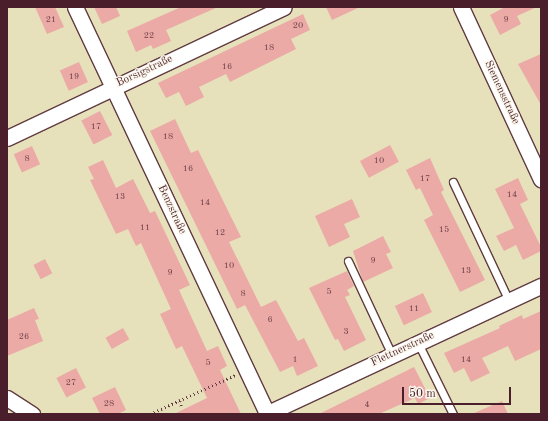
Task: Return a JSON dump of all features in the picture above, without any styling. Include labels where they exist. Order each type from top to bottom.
[{"type":"street","name":"Benzstraße","points":[[75,7],[267,414]]},
{"type":"street","name":"Borsigstraße","points":[[7,138],[284,7]]},
{"type":"street","name":"Siemensstraße","points":[[461,7],[541,179]]},
{"type":"street","name":"Flettnerstraße","points":[[267,414],[541,286]]},
{"type":"street","points":[[7,398],[32,414]]},
{"type":"lane","points":[[453,182],[509,301]]},
{"type":"lane","points":[[348,261],[392,355]]},
{"type":"lane","points":[[418,343],[453,414]]},
{"type":"path","points":[[150,414],[246,370]]},
{"type":"path","points":[[180,401],[182,408]]},
{"type":"building","points":[[35,7],[55,7],[64,27],[47,34]]},
{"type":"building","points":[[94,7],[116,7],[120,16],[102,24]]},
{"type":"building","points":[[181,7],[218,7],[166,30],[171,41],[153,49],[151,45],[136,52],[127,31]]},
{"type":"building","points":[[326,7],[360,7],[332,20]]},
{"type":"building","points":[[505,7],[537,7],[517,16],[521,24],[500,35],[490,15]]},
{"type":"building","points":[[303,14],[310,30],[291,39],[296,49],[230,82],[226,74],[199,87],[204,97],[186,106],[179,92],[166,98],[158,83]]},
{"type":"building","points":[[541,54],[541,105],[518,64]]},
{"type":"building","points":[[79,62],[88,82],[69,91],[60,71]]},
{"type":"building","points":[[100,111],[112,135],[94,145],[81,121]]},
{"type":"building","points":[[175,119],[191,153],[198,150],[241,237],[229,242],[261,307],[276,300],[298,341],[304,338],[318,366],[297,376],[293,366],[280,372],[245,305],[237,309],[150,131]]},
{"type":"building","points":[[390,145],[399,162],[369,178],[360,161]]},
{"type":"building","points":[[32,146],[40,164],[22,172],[14,154]]},
{"type":"building","points":[[430,158],[444,190],[441,192],[485,280],[460,292],[424,220],[433,215],[420,188],[416,190],[406,170]]},
{"type":"building","points":[[103,160],[116,188],[133,179],[150,213],[155,211],[190,285],[179,290],[207,351],[218,346],[227,366],[220,370],[241,414],[174,414],[207,398],[182,346],[176,349],[160,314],[171,309],[141,243],[136,246],[128,229],[116,234],[90,180],[94,179],[88,167]]},
{"type":"building","points":[[518,178],[528,200],[520,204],[541,247],[541,251],[523,260],[516,245],[504,251],[496,236],[514,228],[495,189]]},
{"type":"building","points":[[352,199],[360,217],[344,224],[350,237],[329,247],[315,216]]},
{"type":"building","points":[[383,236],[391,252],[386,254],[393,268],[363,282],[353,251]]},
{"type":"building","points":[[45,259],[52,273],[41,279],[33,265]]},
{"type":"building","points":[[347,271],[354,286],[347,290],[350,295],[345,297],[366,340],[344,351],[338,339],[335,340],[309,288]]},
{"type":"building","points":[[423,293],[432,312],[404,325],[395,306]]},
{"type":"building","points":[[34,308],[39,319],[35,320],[43,341],[7,356],[7,320]]},
{"type":"building","points":[[541,311],[541,349],[515,361],[508,346],[482,358],[490,373],[471,382],[464,368],[454,373],[444,353],[500,328],[499,326],[522,315],[523,319]]},
{"type":"building","points":[[123,328],[129,339],[112,349],[106,338]]},
{"type":"building","points":[[414,367],[430,398],[418,404],[415,398],[379,414],[319,414]]},
{"type":"building","points":[[76,368],[86,388],[66,398],[56,378]]},
{"type":"building","points":[[115,387],[126,410],[118,414],[100,414],[92,398]]},
{"type":"building","points":[[502,401],[508,414],[472,414]]}]
